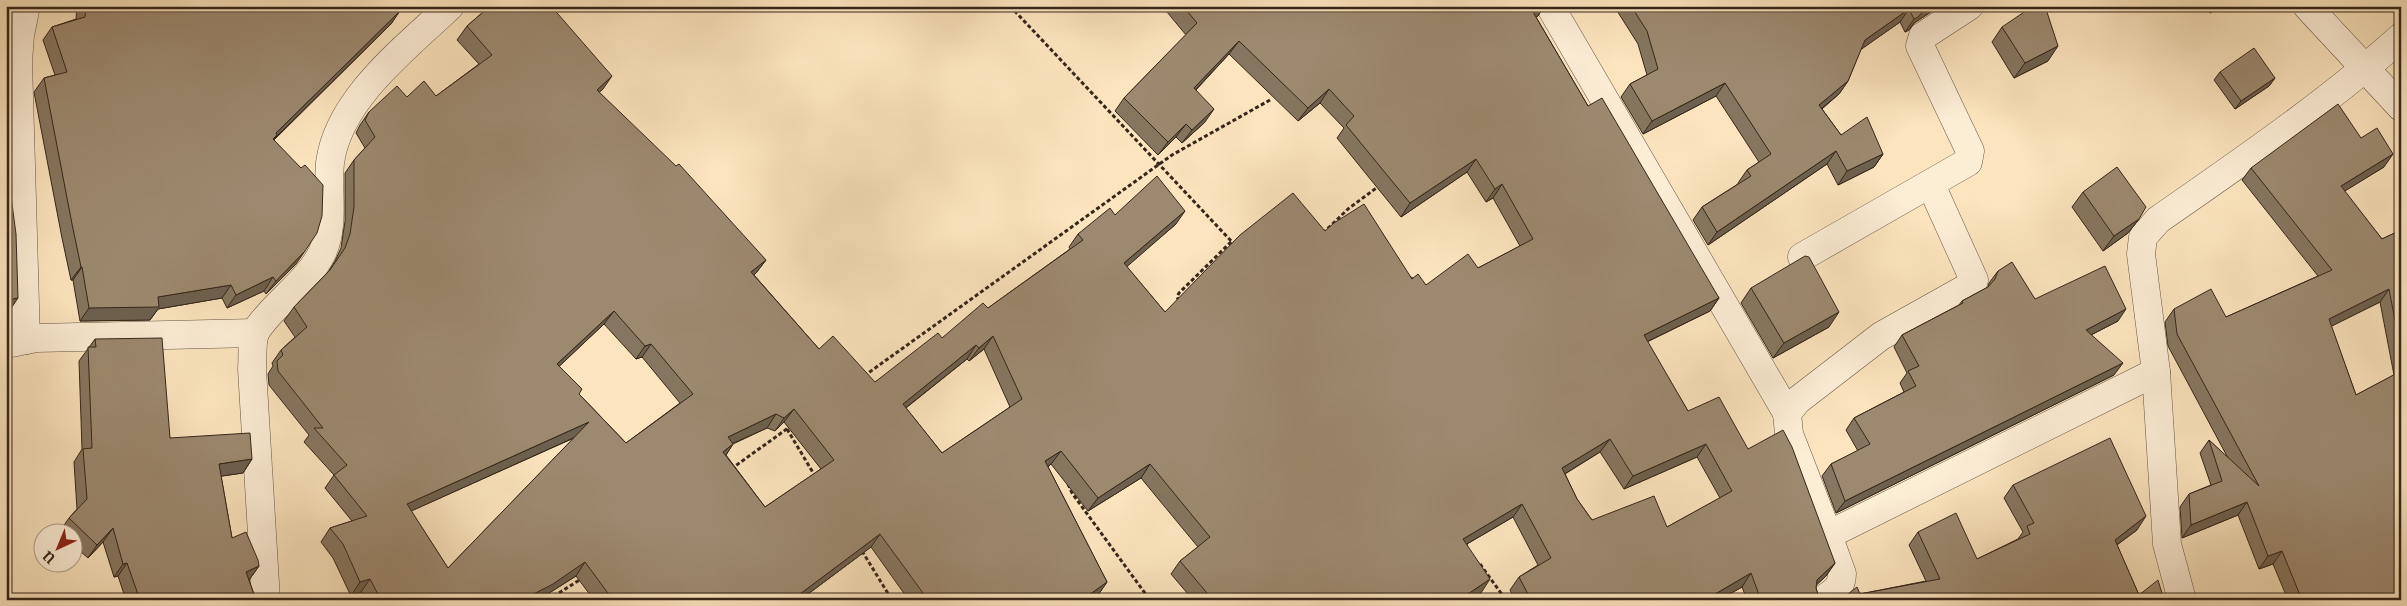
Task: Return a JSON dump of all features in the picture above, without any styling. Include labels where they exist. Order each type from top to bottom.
[{"type":"street","points":[[26,6],[20,35],[18,62],[23,341],[91,336],[255,333]]},
{"type":"street","points":[[266,600],[252,379],[255,333],[311,269],[322,253],[330,229],[330,164],[332,152],[344,121],[373,79],[450,6]]},
{"type":"street","points":[[1550,6],[1786,413],[1789,434],[1828,535],[1842,580],[1836,590],[1822,600]]},
{"type":"street","points":[[1802,257],[1898,201],[1931,185],[1968,162],[1970,150],[1920,46],[1921,38],[1969,6]]},
{"type":"street","points":[[2307,6],[2401,107]]},
{"type":"street","points":[[2182,600],[2167,544],[2156,372],[2141,254],[2143,236],[2158,220],[2290,128],[2366,69],[2401,38]]},
{"type":"street","points":[[1786,413],[1798,400],[1880,336],[1972,285],[1974,280],[1931,185]]},
{"type":"street","points":[[1828,535],[2156,372]]},
{"type":"path","points":[[1010,6],[1238,249]]},
{"type":"path","points":[[857,381],[1159,164],[1198,139],[1270,100]]},
{"type":"path","points":[[1318,237],[1353,205],[1387,181]]},
{"type":"path","points":[[1186,308],[1178,299],[1179,293],[1232,241]]},
{"type":"path","points":[[727,472],[795,424]]},
{"type":"path","points":[[786,430],[817,478]]},
{"type":"path","points":[[1066,477],[1072,493],[1150,600]]},
{"type":"path","points":[[857,543],[892,600]]},
{"type":"path","points":[[1476,559],[1506,600]]},
{"type":"path","points":[[548,600],[584,577]]},
{"type":"building","points":[[86,6],[399,6],[397,8],[400,11],[276,133],[277,135],[273,139],[301,168],[305,165],[323,185],[322,216],[317,233],[305,251],[276,281],[273,277],[236,295],[231,285],[158,297],[159,307],[89,308],[44,78],[67,72],[52,27],[85,17]]},
{"type":"building","points":[[490,6],[551,6],[612,76],[597,90],[676,166],[679,164],[766,260],[751,272],[819,349],[833,336],[875,382],[938,333],[942,338],[983,303],[988,308],[1083,240],[1078,234],[1110,208],[1115,215],[1157,176],[1185,211],[1124,263],[1165,312],[1240,235],[1293,193],[1325,231],[1364,204],[1412,279],[1418,274],[1426,285],[1468,254],[1478,268],[1533,239],[1502,184],[1495,189],[1476,159],[1410,203],[1346,125],[1354,116],[1329,89],[1308,108],[1239,41],[1194,88],[1214,109],[1192,130],[1186,124],[1168,142],[1124,98],[1197,23],[1183,6],[1541,6],[1533,12],[1588,106],[1602,98],[1719,298],[1644,335],[1688,411],[1719,397],[1748,449],[1783,430],[1792,447],[1835,563],[1817,580],[1816,588],[1818,595],[1823,600],[1761,600],[1751,573],[1705,600],[1531,600],[1519,577],[1551,558],[1522,504],[1463,539],[1490,579],[1459,600],[1359,600],[1358,598],[1356,600],[1200,600],[1207,593],[1180,561],[1210,537],[1150,464],[1098,498],[1061,451],[1045,461],[1107,582],[1082,600],[905,600],[923,593],[880,534],[792,600],[613,600],[585,562],[553,584],[522,600],[381,600],[370,579],[360,582],[343,544],[330,528],[367,516],[334,475],[347,465],[314,428],[323,428],[278,371],[277,361],[283,355],[281,350],[307,327],[294,307],[330,270],[345,248],[350,234],[354,207],[354,160],[375,137],[365,120],[369,112],[397,86],[407,97],[424,81],[436,96],[492,55],[467,26]],"holes":[[[614,311],[645,346],[651,344],[693,394],[626,443],[579,394],[582,389],[557,364]],[[993,336],[1022,399],[942,453],[903,404],[976,345],[979,348]],[[794,409],[834,460],[765,507],[723,452],[733,444],[728,437],[776,414],[784,418]],[[589,422],[448,568],[407,504]],[[1610,439],[1633,476],[1706,444],[1732,491],[1667,527],[1654,496],[1592,520],[1577,499],[1562,468]]]},
{"type":"building","points":[[1631,6],[1929,6],[1914,19],[1909,9],[1865,40],[1848,81],[1819,105],[1841,135],[1867,117],[1883,154],[1847,171],[1836,151],[1717,232],[1702,207],[1751,176],[1747,170],[1771,154],[1725,83],[1652,121],[1630,84],[1658,69],[1647,31]]},
{"type":"building","points":[[2033,6],[2045,6],[2058,46],[2025,63],[2002,27]]},
{"type":"building","points":[[2254,48],[2275,78],[2241,101],[2220,72]]},
{"type":"building","points":[[2338,104],[2361,138],[2377,128],[2393,154],[2341,186],[2382,239],[2401,230],[2401,352],[2389,289],[2329,319],[2356,395],[2401,371],[2401,600],[2302,600],[2282,551],[2268,556],[2247,502],[2191,525],[2189,494],[2222,481],[2209,440],[2259,486],[2177,334],[2174,309],[2211,289],[2226,317],[2332,270],[2251,168]]},
{"type":"building","points":[[6,159],[16,234],[18,298],[6,300]]},
{"type":"building","points":[[2117,167],[2146,207],[2139,219],[2114,236],[2083,192]]},
{"type":"building","points":[[1805,256],[1809,257],[1839,312],[1784,343],[1751,288]]},
{"type":"building","points":[[2012,262],[2035,299],[2105,266],[2126,309],[2086,330],[2123,363],[1845,501],[1831,464],[1870,444],[1854,418],[1916,386],[1908,371],[1919,366],[1902,335],[1963,303],[1962,301],[1988,287],[1995,279],[1998,271]]},
{"type":"building","points":[[162,338],[170,438],[250,433],[252,459],[219,464],[232,538],[246,532],[258,560],[259,566],[246,572],[256,600],[171,600],[170,597],[161,600],[140,600],[127,563],[123,564],[113,528],[97,545],[82,531],[82,524],[75,524],[69,518],[87,499],[83,449],[92,448],[88,347],[96,347],[95,339]]},
{"type":"building","points":[[2110,438],[2146,516],[2115,540],[2139,595],[2158,580],[2164,600],[1840,600],[1857,587],[1860,594],[1940,579],[1918,532],[1956,513],[1977,559],[2030,534],[2027,526],[2034,523],[2013,485]]}]
